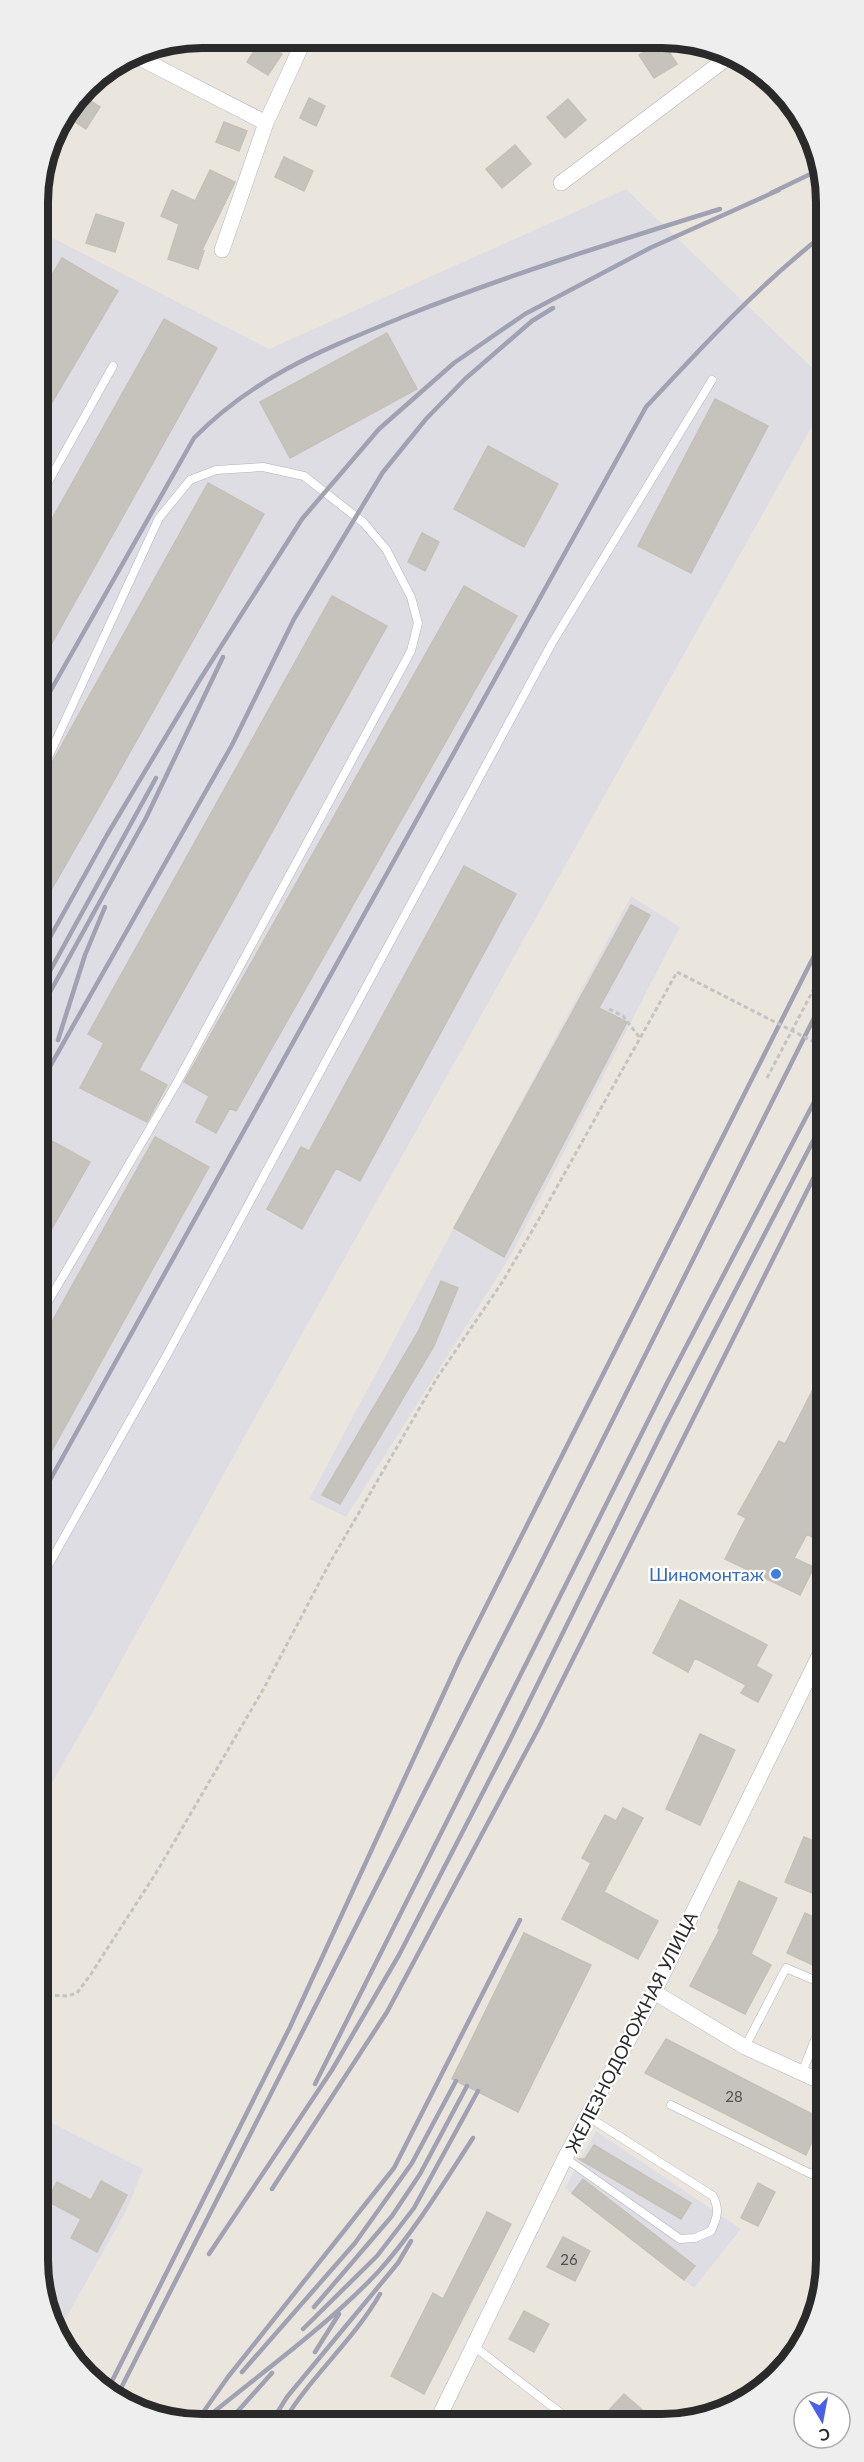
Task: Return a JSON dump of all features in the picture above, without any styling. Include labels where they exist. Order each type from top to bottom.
[{"type":"street","points":[[222,250],[266,123],[300,48]]},
{"type":"street","points":[[143,60],[266,123]]},
{"type":"street","points":[[561,183],[723,61]]},
{"type":"street","name":"ЖЕЛЕЗНОДОРОЖНАЯ УЛИЦА","points":[[441,2414],[565,2158],[654,1992],[816,1662]]},
{"type":"street","points":[[654,1992],[745,2047],[816,2080]]},
{"type":"lane","points":[[48,482],[113,366]]},
{"type":"lane","points":[[48,1566],[168,1353],[552,643],[712,380]]},
{"type":"lane","points":[[48,758],[159,518],[190,480],[216,470],[263,467],[304,476],[364,523],[387,549],[411,597],[418,623],[411,651],[175,1086],[48,1302]]},
{"type":"lane","points":[[745,2047],[786,1968],[816,1981]]},
{"type":"lane","points":[[802,2073],[816,2037]]},
{"type":"lane","points":[[671,2105],[811,2174],[816,2171]]},
{"type":"lane","points":[[565,2158],[680,2239],[695,2238],[711,2231],[717,2218],[718,2207],[713,2196],[586,2116]]},
{"type":"lane","points":[[475,2347],[562,2414]]},
{"type":"path","points":[[48,1995],[67,1996],[76,1993],[92,1974],[156,1874],[264,1688],[328,1566],[431,1388],[503,1281],[677,972],[816,1042]]},
{"type":"path","points":[[767,1078],[816,985]]},
{"type":"path","points":[[609,1009],[623,1016],[641,1037]]},
{"type":"shaded area","points":[[626,189],[816,371],[816,419],[48,1790],[48,236],[269,349]]},
{"type":"shaded area","points":[[631,896],[680,927],[511,1255],[346,1517],[309,1499]]},
{"type":"shaded area","points":[[48,2121],[143,2169],[128,2207],[63,2324],[56,2310],[48,2270]]},
{"type":"shaded area","points":[[596,2131],[741,2229],[694,2288],[565,2188]]},
{"type":"building","points":[[256,48],[273,48],[282,54],[268,75],[247,62]]},
{"type":"building","points":[[650,48],[667,48],[677,64],[654,78],[639,55]]},
{"type":"building","points":[[309,98],[325,106],[316,126],[300,118]]},
{"type":"building","points":[[87,99],[100,107],[86,129],[72,120]]},
{"type":"building","points":[[568,99],[586,120],[565,138],[547,117]]},
{"type":"building","points":[[224,122],[247,131],[239,151],[216,142]]},
{"type":"building","points":[[515,145],[531,164],[502,188],[486,169]]},
{"type":"building","points":[[284,157],[313,171],[304,191],[275,177]]},
{"type":"building","points":[[210,170],[235,182],[202,250],[204,251],[198,269],[168,259],[179,224],[161,216],[172,190],[195,201]]},
{"type":"building","points":[[96,214],[124,223],[115,252],[86,243]]},
{"type":"building","points":[[62,258],[118,291],[48,409],[48,281]]},
{"type":"building","points":[[164,319],[217,348],[52,643],[48,641],[48,526]]},
{"type":"building","points":[[387,333],[417,389],[290,458],[260,402]]},
{"type":"building","points":[[715,399],[768,426],[691,573],[638,546]]},
{"type":"building","points":[[488,446],[558,484],[524,547],[454,509]]},
{"type":"building","points":[[208,483],[264,514],[48,895],[48,770]]},
{"type":"building","points":[[422,533],[439,542],[425,571],[408,562]]},
{"type":"building","points":[[464,586],[517,616],[236,1111],[230,1108],[216,1133],[196,1122],[209,1096],[184,1082]]},
{"type":"building","points":[[332,596],[387,626],[139,1070],[167,1085],[147,1122],[80,1088],[104,1043],[88,1034]]},
{"type":"building","points":[[464,866],[516,894],[360,1181],[336,1168],[302,1229],[267,1209],[301,1147],[309,1151]]},
{"type":"building","points":[[631,905],[650,915],[599,1008],[627,1022],[504,1257],[454,1228]]},
{"type":"building","points":[[155,1137],[209,1167],[48,1458],[48,1329]]},
{"type":"building","points":[[48,1139],[90,1162],[48,1235]]},
{"type":"building","points":[[441,1281],[458,1288],[434,1346],[340,1504],[322,1495],[418,1332]]},
{"type":"building","points":[[816,1384],[816,1539],[807,1534],[794,1558],[814,1567],[800,1595],[725,1559],[746,1518],[738,1514],[779,1441],[785,1444]]},
{"type":"building","points":[[680,1600],[767,1645],[756,1666],[772,1675],[758,1702],[741,1693],[746,1685],[695,1658],[688,1672],[653,1653]]},
{"type":"building","points":[[700,1734],[735,1750],[700,1825],[666,1809]]},
{"type":"building","points":[[623,1808],[643,1818],[604,1892],[658,1921],[638,1959],[562,1919],[591,1863],[582,1858],[605,1815],[616,1821]]},
{"type":"building","points":[[804,1837],[816,1842],[816,1894],[785,1882]]},
{"type":"building","points":[[739,1881],[777,1898],[751,1954],[771,1965],[745,2014],[690,1986],[720,1929],[718,1928]]},
{"type":"building","points":[[805,1913],[816,1918],[816,1966],[787,1953]]},
{"type":"building","points":[[524,1933],[591,1965],[518,2112],[452,2079]]},
{"type":"building","points":[[666,2039],[816,2116],[816,2132],[806,2155],[645,2073]]},
{"type":"building","points":[[594,2145],[691,2203],[681,2219],[579,2159],[585,2159]]},
{"type":"building","points":[[583,2179],[695,2266],[684,2280],[572,2193]]},
{"type":"building","points":[[101,2181],[127,2195],[97,2252],[71,2238],[81,2219],[48,2202],[57,2182],[91,2200]]},
{"type":"building","points":[[758,2183],[775,2192],[758,2226],[741,2218]]},
{"type":"building","points":[[487,2212],[511,2224],[424,2394],[391,2376],[433,2293],[443,2299]]},
{"type":"building","points":[[563,2237],[590,2251],[575,2281],[547,2267]]},
{"type":"building","points":[[524,2311],[549,2324],[534,2352],[509,2339]]},
{"type":"building","points":[[624,2394],[647,2414],[605,2414]]},
{"type":"railway","points":[[771,193],[813,173]]},
{"type":"railway","points":[[48,941],[107,835],[199,681],[302,519],[379,429],[454,363],[525,314],[650,248],[779,190]]},
{"type":"railway","points":[[48,695],[194,438],[242,397],[267,380],[319,352],[405,316],[522,273],[720,209]]},
{"type":"railway","points":[[48,1484],[646,407],[753,296],[816,241]]},
{"type":"railway","points":[[48,1070],[232,745],[294,619],[383,472],[426,419],[465,379],[532,321],[553,308]]},
{"type":"railway","points":[[48,996],[146,818],[223,657]]},
{"type":"railway","points":[[48,975],[156,778]]},
{"type":"railway","points":[[58,1040],[85,955],[105,907]]},
{"type":"railway","points":[[111,2384],[290,2027],[460,1658],[816,952]]},
{"type":"railway","points":[[120,2390],[537,1571],[816,1014]]},
{"type":"railway","points":[[315,2084],[667,1383],[816,1098]]},
{"type":"railway","points":[[209,2254],[332,2070],[399,1955],[510,1740],[666,1424],[816,1135]]},
{"type":"railway","points":[[272,2189],[387,2012],[538,1729],[816,1173]]},
{"type":"railway","points":[[202,2414],[228,2377],[394,2168],[520,1920]]},
{"type":"railway","points":[[242,2372],[355,2243],[412,2163],[456,2081]]},
{"type":"railway","points":[[314,2307],[392,2216],[420,2174],[467,2086]]},
{"type":"railway","points":[[303,2329],[377,2256],[414,2208],[478,2091]]},
{"type":"railway","points":[[211,2414],[337,2312],[378,2272],[416,2224],[473,2138]]},
{"type":"railway","points":[[276,2414],[287,2397],[398,2263],[411,2241]]},
{"type":"railway","points":[[289,2414],[380,2294]]},
{"type":"railway","points":[[315,2352],[339,2314]]},
{"type":"railway","points":[[235,2414],[272,2373]]},
{"type":"place","name":"Шиномонтаж","points":[[776,1574]]}]
